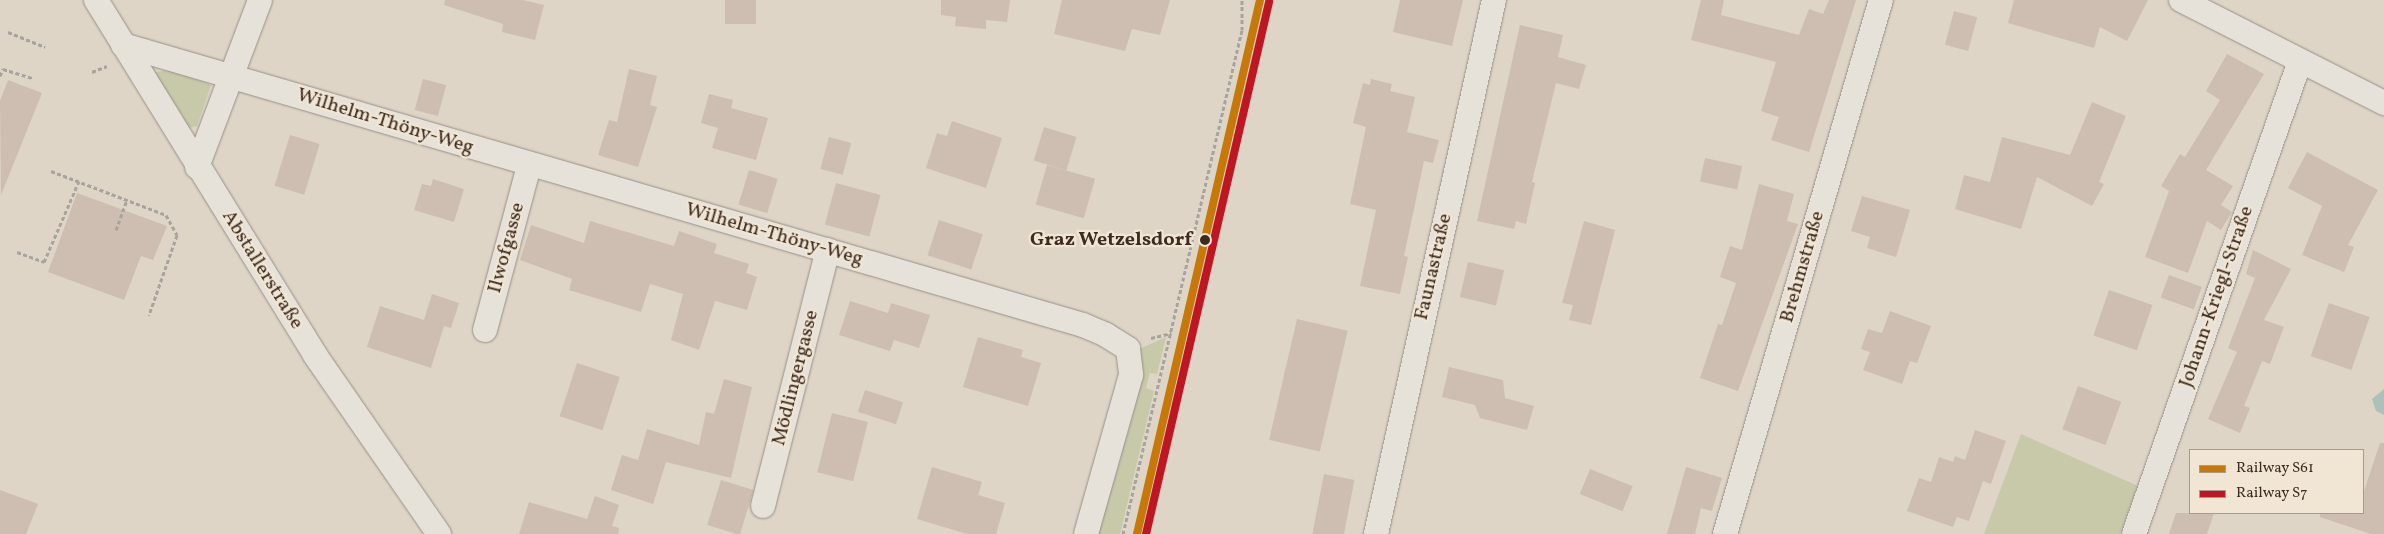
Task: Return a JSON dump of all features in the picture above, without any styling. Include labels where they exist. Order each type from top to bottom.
[{"type":"street","name":"Abstallerstraße","points":[[96,0],[197,167],[315,355],[439,534]]},
{"type":"street","points":[[197,167],[234,76],[260,0]]},
{"type":"street","name":"Faunastraße","points":[[1376,534],[1494,0]]},
{"type":"street","name":"Brehmstraße","points":[[1725,534],[1882,0]]},
{"type":"street","points":[[2181,0],[2384,103]]},
{"type":"street","name":"Wilhelm-Thöny-Weg","points":[[123,45],[234,76],[529,166],[828,250],[1083,325],[1128,349],[1131,375],[1086,534]]},
{"type":"street","name":"Johann-Kriegl-Straße","points":[[2134,534],[2300,61]]},
{"type":"street","name":"Ilwofgasse","points":[[485,330],[529,166]]},
{"type":"street","name":"Mödlingergasse","points":[[763,506],[828,250]]},
{"type":"path","points":[[1123,534],[1242,30],[1242,0]]},
{"type":"path","points":[[8,32],[45,47]]},
{"type":"path","points":[[0,76],[3,69],[33,78]]},
{"type":"path","points":[[51,171],[166,216],[177,235],[149,315]]},
{"type":"path","points":[[17,252],[44,262],[79,182]]},
{"type":"path","points":[[116,230],[127,200]]},
{"type":"green space","points":[[173,70],[211,85],[197,126],[189,128],[182,119],[155,72]]},
{"type":"green space","points":[[1166,337],[1157,374],[1150,373],[1146,388],[1154,391],[1120,534],[1096,534],[1135,351]]},
{"type":"green space","points":[[2021,434],[2138,486],[2120,534],[1984,534]]},
{"type":"shaded area","points":[[2384,389],[2384,415],[2376,411],[2372,399]]},
{"type":"building","points":[[445,0],[523,0],[544,5],[535,40],[502,32],[503,24],[444,5]]},
{"type":"building","points":[[725,0],[756,0],[756,24],[725,24]]},
{"type":"building","points":[[941,0],[1010,0],[1007,22],[986,20],[986,29],[955,26],[956,17],[941,15]]},
{"type":"building","points":[[1062,0],[1170,0],[1160,35],[1132,29],[1125,51],[1054,34]]},
{"type":"building","points":[[1400,0],[1463,0],[1452,46],[1393,32]]},
{"type":"building","points":[[1701,0],[1724,0],[1721,15],[1799,35],[1809,9],[1823,14],[1829,0],[1856,0],[1809,152],[1771,140],[1779,117],[1761,111],[1776,62],[1691,40]]},
{"type":"building","points":[[2014,0],[2148,0],[2127,41],[2100,27],[2094,48],[2008,23]]},
{"type":"building","points":[[1954,11],[1977,17],[1968,51],[1945,45]]},
{"type":"building","points":[[1520,25],[1563,35],[1558,57],[1586,65],[1579,89],[1556,83],[1532,182],[1535,183],[1526,224],[1516,221],[1514,229],[1477,221]]},
{"type":"building","points":[[2227,54],[2264,74],[2206,170],[2233,186],[2221,205],[2232,212],[2221,230],[2207,221],[2188,273],[2145,257],[2169,191],[2161,186],[2180,154],[2185,157],[2220,100],[2206,91]]},
{"type":"building","points":[[629,69],[657,76],[650,105],[657,107],[638,167],[598,155],[609,120],[617,122]]},
{"type":"building","points":[[423,79],[446,85],[438,116],[415,110]]},
{"type":"building","points":[[1371,79],[1392,84],[1390,91],[1415,97],[1407,132],[1439,140],[1433,163],[1424,161],[1404,256],[1408,257],[1400,294],[1360,286],[1376,210],[1350,204],[1366,127],[1353,123],[1363,83],[1370,85]]},
{"type":"building","points":[[8,80],[42,93],[1,195],[0,101]]},
{"type":"building","points":[[709,94],[733,100],[731,108],[768,118],[756,160],[712,148],[718,128],[701,123]]},
{"type":"building","points":[[2092,102],[2126,116],[2099,182],[2104,184],[2092,206],[2037,177],[2021,229],[1955,209],[1964,175],[1990,182],[2002,137],[2070,155]]},
{"type":"building","points":[[952,121],[1002,138],[986,188],[926,168],[937,133],[947,136]]},
{"type":"building","points":[[1044,127],[1077,137],[1066,170],[1034,160]]},
{"type":"building","points":[[290,135],[320,144],[304,195],[275,186]]},
{"type":"building","points":[[829,137],[851,143],[843,175],[820,169]]},
{"type":"building","points":[[2307,152],[2378,190],[2348,245],[2354,247],[2344,272],[2302,255],[2322,206],[2288,188]]},
{"type":"building","points":[[1705,158],[1742,166],[1737,189],[1700,181]]},
{"type":"building","points":[[1047,165],[1095,179],[1084,218],[1036,204]]},
{"type":"building","points":[[749,170],[778,179],[767,213],[738,204]]},
{"type":"building","points":[[433,179],[464,189],[454,222],[414,210],[422,184],[431,186]]},
{"type":"building","points":[[836,183],[880,195],[869,236],[825,225]]},
{"type":"building","points":[[1759,184],[1794,194],[1787,221],[1798,224],[1738,391],[1700,378],[1718,324],[1722,325],[1736,283],[1720,277],[1730,246],[1742,250]]},
{"type":"building","points":[[77,193],[167,226],[153,260],[141,256],[124,300],[48,272]]},
{"type":"building","points":[[1862,196],[1910,210],[1896,257],[1867,248],[1870,237],[1851,231]]},
{"type":"building","points":[[939,220],[983,234],[971,269],[928,255]]},
{"type":"building","points":[[590,221],[674,246],[679,231],[717,244],[714,253],[749,264],[746,273],[757,277],[747,310],[715,301],[699,350],[671,340],[683,294],[650,284],[641,312],[569,290],[572,279],[520,260],[531,225],[584,243]]},
{"type":"building","points":[[1584,221],[1615,230],[1591,325],[1569,320],[1573,305],[1562,303]]},
{"type":"building","points":[[2253,250],[2291,269],[2264,320],[2284,327],[2270,364],[2262,361],[2244,406],[2250,408],[2240,433],[2208,419],[2237,352],[2228,348],[2255,278],[2246,274]]},
{"type":"building","points":[[1468,262],[1504,270],[1496,305],[1460,297]]},
{"type":"building","points":[[2169,275],[2202,287],[2194,310],[2161,298]]},
{"type":"building","points":[[2109,290],[2152,305],[2137,350],[2093,335]]},
{"type":"building","points":[[432,294],[459,303],[451,328],[444,326],[431,368],[367,347],[380,306],[424,320]]},
{"type":"building","points":[[850,301],[888,313],[891,303],[930,315],[919,348],[894,340],[890,351],[839,335]]},
{"type":"building","points":[[2329,303],[2370,317],[2351,370],[2311,356]]},
{"type":"building","points":[[1890,311],[1931,326],[1917,363],[1910,361],[1902,384],[1863,370],[1870,352],[1861,349],[1868,329],[1882,333]]},
{"type":"building","points":[[1297,319],[1348,331],[1320,452],[1269,440]]},
{"type":"building","points":[[978,337],[1023,350],[1021,357],[1041,363],[1028,406],[963,387]]},
{"type":"building","points":[[577,363],[620,377],[602,430],[560,416]]},
{"type":"building","points":[[1449,367],[1503,380],[1505,398],[1534,406],[1527,430],[1480,418],[1475,405],[1442,397]]},
{"type":"building","points":[[724,379],[752,387],[731,478],[666,462],[653,504],[611,490],[622,455],[638,460],[647,429],[699,445],[706,412],[714,414]]},
{"type":"building","points":[[2078,386],[2121,402],[2105,445],[2062,429]]},
{"type":"building","points":[[865,390],[903,402],[896,424],[858,412]]},
{"type":"building","points":[[832,413],[868,422],[853,481],[817,472]]},
{"type":"building","points":[[1975,430],[2006,441],[1991,484],[1983,481],[1969,521],[1957,517],[1953,527],[1907,511],[1919,478],[1931,482],[1939,457],[1953,462],[1955,456],[1965,460]]},
{"type":"building","points":[[2380,443],[2384,443],[2384,534],[2371,534],[2320,517],[2320,514],[2364,514],[2364,491]]},
{"type":"building","points":[[932,467],[982,482],[978,495],[1005,503],[996,534],[967,534],[917,519]]},
{"type":"building","points":[[1686,467],[1722,478],[1712,511],[1701,508],[1695,534],[1667,534]]},
{"type":"building","points":[[1590,469],[1633,486],[1623,511],[1580,494]]},
{"type":"building","points":[[1324,474],[1354,480],[1344,534],[1312,534]]},
{"type":"building","points":[[721,480],[754,490],[740,534],[707,525]]},
{"type":"building","points":[[0,490],[38,504],[26,534],[0,534]]},
{"type":"building","points":[[595,496],[619,505],[612,526],[619,528],[618,534],[519,534],[529,502],[587,519]]},
{"type":"building","points":[[2176,513],[2214,514],[2207,534],[2169,534]]},
{"type":"rail line","name":"S61","points":[[1137,534],[1260,0]]},
{"type":"rail line","name":"S7","points":[[1146,534],[1269,2]]},
{"type":"place","name":"Graz Wetzelsdorf","points":[[1205,240]]}]
